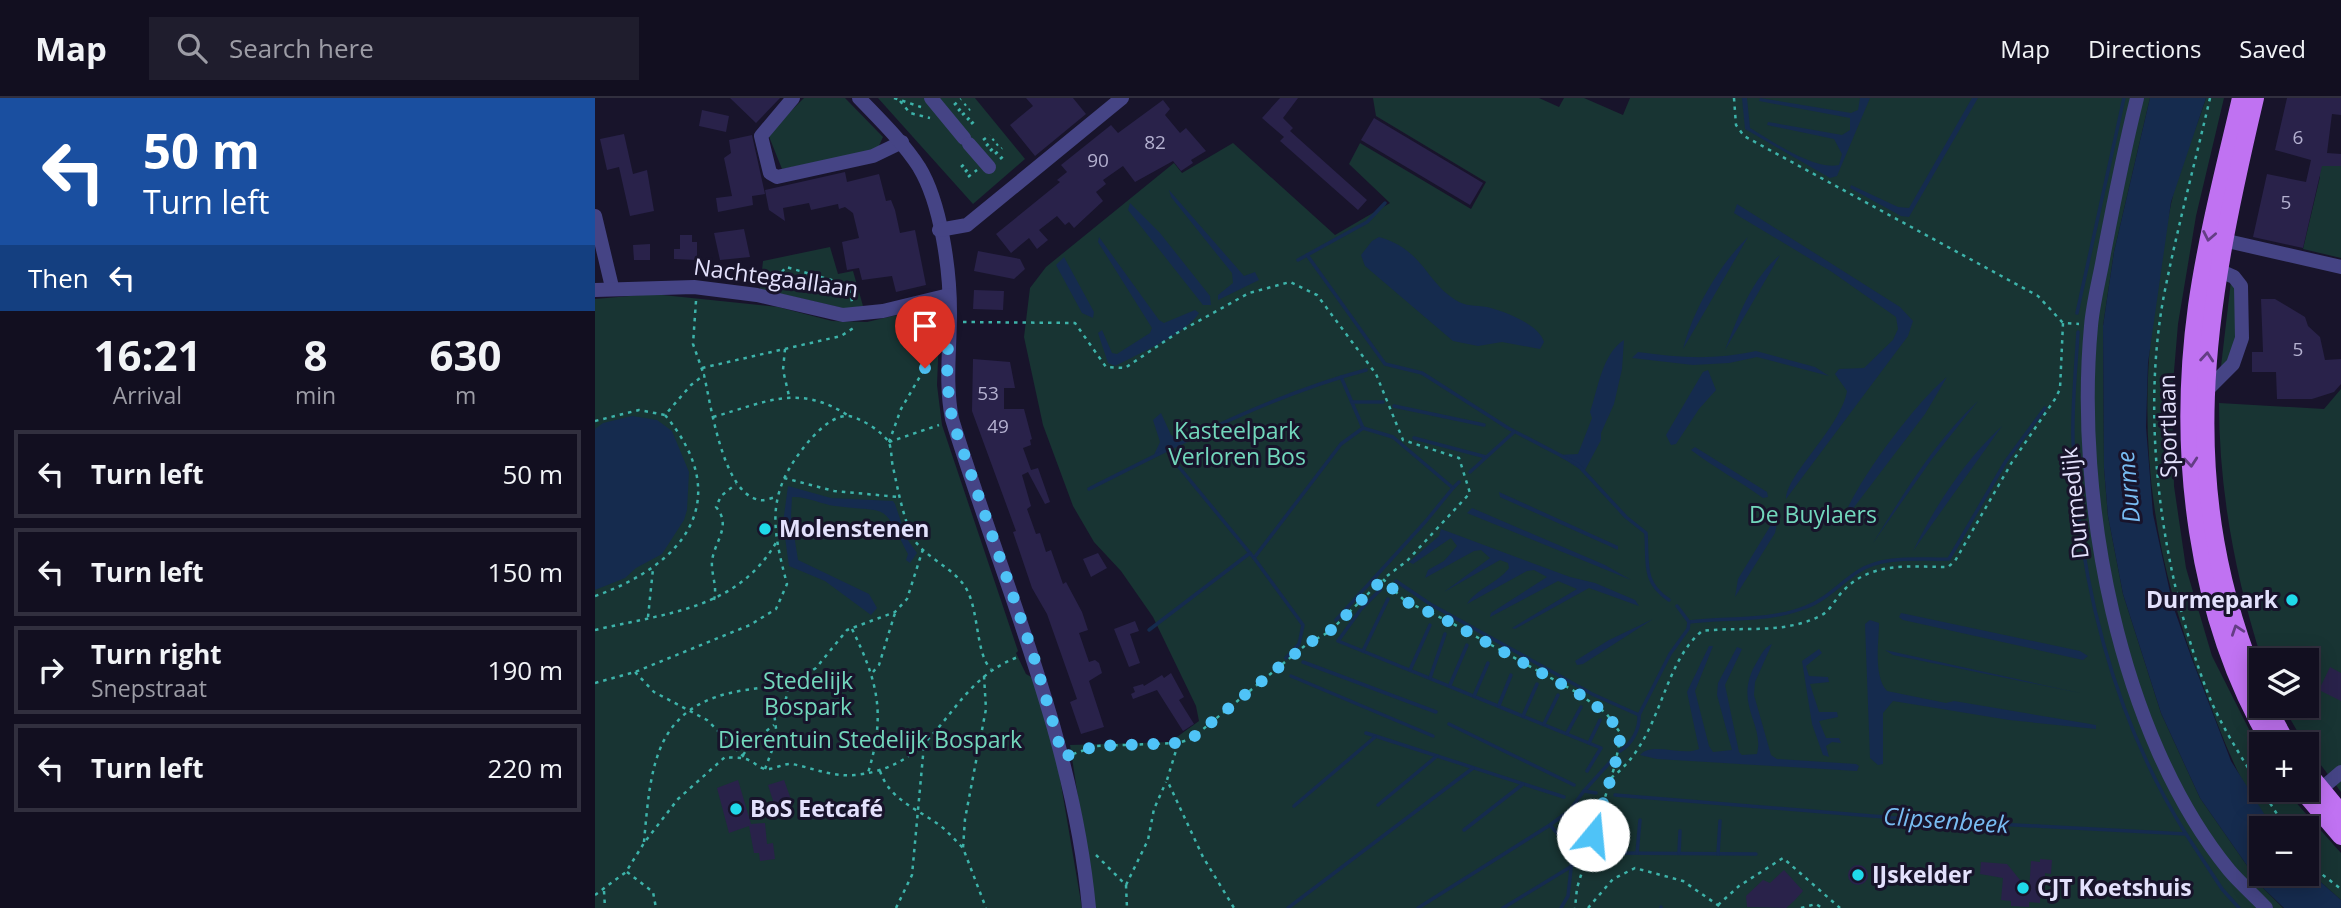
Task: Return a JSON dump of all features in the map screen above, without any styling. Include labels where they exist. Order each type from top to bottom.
[{"type":"main road","name":"Sportlaan","points":[[2241,98],[2197,304],[2191,370],[2190,448],[2197,523],[2220,623],[2243,687],[2265,732]]},
{"type":"main road","name":"Sportlaan","points":[[2249,661],[2234,620],[2216,546],[2206,470],[2205,392],[2209,329],[2223,240],[2255,98]]},
{"type":"main road","points":[[2318,802],[2339,824]]},
{"type":"street","points":[[793,98],[761,136],[770,173],[776,177],[873,156],[902,142]]},
{"type":"street","points":[[859,98],[902,142],[920,169],[930,193],[950,275],[947,381],[952,419],[1033,654],[1063,757],[1089,908]]},
{"type":"street","points":[[939,230],[967,225],[1122,98]]},
{"type":"street","name":"Durmedijk","points":[[2137,98],[2122,158],[2091,324],[2088,391],[2095,518],[2116,634],[2145,720],[2186,806],[2229,870],[2266,908]]},
{"type":"street","points":[[937,106],[989,167]]},
{"type":"street","points":[[595,216],[612,287]]},
{"type":"street","points":[[2223,240],[2341,267]]},
{"type":"street","points":[[2205,392],[2233,364],[2242,338],[2241,286],[2234,277],[2218,270]]},
{"type":"street","name":"Nachtegaallaan","points":[[595,290],[612,287],[696,288],[763,296],[843,316],[860,315],[949,295]]},
{"type":"street","points":[[2319,787],[2341,772]]},
{"type":"path","points":[[894,98],[937,106],[930,118],[910,113],[899,100]]},
{"type":"path","points":[[1734,98],[1736,125],[1744,136],[2038,296],[2063,323],[2091,324]]},
{"type":"path","points":[[702,368],[841,336],[861,323],[849,285],[786,267],[763,296]]},
{"type":"path","points":[[949,322],[1075,323],[1106,366],[1125,368],[1177,333],[1249,293],[1290,282],[1317,295],[1376,374],[1403,440],[1459,458],[1470,493],[1407,561],[1383,579],[1329,632],[1307,644],[1191,739],[1178,743],[1096,746],[1063,757]]},
{"type":"path","points":[[696,288],[694,344],[713,417],[736,484],[746,494],[760,500],[776,497]]},
{"type":"path","points":[[1611,778],[1641,748],[1687,648],[1702,631],[1770,630],[1807,621],[1823,615],[1846,588],[1863,575],[1895,566],[1948,567],[1955,561],[2012,462],[2060,389],[2063,323]]},
{"type":"path","points":[[948,342],[934,350],[894,424],[889,442],[899,497],[912,536],[923,549],[956,575],[966,589],[979,625],[982,660],[991,668]]},
{"type":"path","points":[[785,349],[783,370],[789,396]]},
{"type":"path","points":[[665,415],[691,385],[704,375]]},
{"type":"path","points":[[713,417],[789,396],[824,402],[867,424],[889,442]]},
{"type":"path","points":[[595,421],[639,410],[665,415],[688,451],[698,494],[697,515],[690,529],[664,561],[595,596]]},
{"type":"path","points":[[595,683],[635,672],[733,634],[776,609],[787,584],[777,541],[776,497],[784,478],[802,450],[833,420],[849,416]]},
{"type":"path","points":[[889,442],[952,419]]},
{"type":"path","points":[[784,478],[834,491],[899,497]]},
{"type":"path","points":[[714,600],[716,590],[713,556],[723,526],[716,507],[721,496],[736,484]]},
{"type":"path","points":[[595,630],[714,600],[739,586],[764,562],[777,541]]},
{"type":"path","points":[[873,672],[879,665],[895,612],[907,598],[923,549]]},
{"type":"path","points":[[648,617],[653,568]]},
{"type":"path","points":[[1383,579],[1405,601],[1448,621],[1576,692],[1606,713],[1621,734],[1611,778],[1577,888],[1575,908]]},
{"type":"path","points":[[765,769],[775,745],[774,712],[785,702],[787,692],[802,675],[816,668],[826,653],[851,628],[895,612]]},
{"type":"path","points":[[851,628],[873,672],[879,729],[868,773]]},
{"type":"path","points":[[635,672],[654,692],[707,720],[744,757],[765,769],[790,764],[828,774],[868,773],[880,771],[924,745],[974,682],[991,668],[1033,654]]},
{"type":"path","points":[[984,676],[986,709],[965,819],[963,848],[986,908]]},
{"type":"path","points":[[644,843],[651,777],[658,749],[670,728],[689,709],[713,696],[737,690],[772,687],[787,692]]},
{"type":"path","points":[[744,757],[752,742],[774,725]]},
{"type":"path","points":[[1127,908],[1126,885],[1148,840],[1154,809],[1167,780],[1178,743]]},
{"type":"path","points":[[897,908],[912,875],[924,745]]},
{"type":"path","points":[[595,895],[604,891],[626,872],[644,843],[678,799],[701,781],[716,763],[725,757],[744,757]]},
{"type":"path","points":[[880,771],[887,787],[937,823],[963,848]]},
{"type":"path","points":[[1167,780],[1203,857],[1234,908]]},
{"type":"path","points":[[1078,838],[1126,885]]},
{"type":"path","points":[[1588,908],[1613,879],[1635,868],[1683,881],[1720,907],[1783,858],[1840,908]]},
{"type":"path","points":[[626,872],[653,892],[656,908]]},
{"type":"path","points":[[2319,872],[2341,889]]},
{"type":"path","points":[[604,891],[605,908]]},
{"type":"path","points":[[1801,908],[1816,904],[1822,908]]},
{"type":"green space","points":[[804,98],[845,98],[883,137],[877,150],[782,169],[768,134]]},
{"type":"green space","points":[[878,98],[975,98],[1025,159],[973,204]]},
{"type":"green space","name":"De Buylaers","points":[[1373,98],[1539,98],[1559,107],[1564,98],[1584,98],[1623,115],[1630,98],[2150,98],[2114,252],[2103,326],[2104,468],[2108,516],[2123,594],[2161,713],[2200,798],[2249,868],[2249,886],[2261,886],[2283,908],[1095,908],[1070,745],[1170,742],[1199,721],[1196,706],[1153,617],[1121,571],[1094,542],[1073,506],[1043,425],[1024,337],[1030,288],[1046,267],[1174,163],[1182,173],[1233,143],[1335,235],[1390,203],[1349,164],[1360,143],[1471,209],[1486,182],[1376,116]]},
{"type":"green space","points":[[2206,98],[2224,98],[2196,216],[2178,324],[2172,395],[2174,486],[2186,568],[2212,656],[2250,732],[2249,792],[2233,762],[2182,629],[2166,568],[2155,509],[2149,450],[2151,331],[2159,269],[2182,164]]},
{"type":"green space","points":[[2311,166],[2341,166],[2341,258],[2303,249],[2320,177]]},
{"type":"green space","points":[[830,247],[838,274],[853,271],[863,306],[847,309],[760,289],[763,261]]},
{"type":"green space","points":[[2231,281],[2235,285],[2238,340],[2220,375]]},
{"type":"green space","name":"Stedelijk Bospark","points":[[653,294],[778,307],[832,321],[867,322],[927,308],[940,312],[937,385],[942,425],[1018,651],[1016,653],[1026,674],[1033,678],[1055,749],[1082,908],[595,908],[595,299]]},
{"type":"green space","name":"Durmepark","points":[[2341,389],[2341,792],[2319,762],[2319,732],[2298,732],[2290,718],[2319,718],[2319,648],[2258,648],[2230,533],[2222,468],[2219,403],[2324,409]]},
{"type":"green space","points":[[2255,802],[2296,802],[2308,816],[2264,816]]},
{"type":"green space","points":[[2319,828],[2341,853],[2341,900],[2319,881]]},
{"type":"water","points":[[1742,98],[1747,98],[1750,128],[1794,154],[1829,166],[1839,165],[1842,154],[1834,139],[1767,125],[1768,122],[1842,135],[1850,130],[1850,118],[1759,101],[1760,98],[1851,113],[1858,110],[1860,98],[1870,98],[1837,176],[1830,178],[1745,129]]},
{"type":"water","points":[[1972,98],[1978,98],[1909,217],[1901,216],[1850,188],[1851,185],[1898,207],[1909,208]]},
{"type":"water","name":"Durme","points":[[2150,98],[2206,98],[2171,202],[2148,363],[2146,427],[2153,514],[2173,606],[2231,761],[2249,790],[2249,802],[2257,802],[2265,816],[2249,816],[2249,868],[2200,798],[2161,713],[2123,594],[2108,516],[2104,468],[2103,326],[2114,252]]},
{"type":"water","points":[[1169,190],[1244,276],[1255,272],[1259,280],[1218,300],[1218,295],[1233,283],[1232,273],[1171,197]]},
{"type":"water","points":[[1130,203],[1160,233],[1210,296],[1211,305],[1203,305],[1128,210]]},
{"type":"water","points":[[1737,204],[1900,307],[1913,321],[1908,336],[1786,499],[1795,477],[1843,405],[1847,391],[1835,374],[1839,369],[1864,368],[1893,340],[1898,329],[1896,317],[1832,272],[1734,213]]},
{"type":"water","points":[[1099,237],[1159,320],[1164,323],[1195,310],[1199,313],[1173,336],[1115,366],[1108,363],[1098,333],[1102,330],[1112,353],[1117,354],[1150,333],[1152,328],[1098,242]]},
{"type":"water","points":[[1379,237],[1394,243],[1416,258],[1439,286],[1459,302],[1498,310],[1530,325],[1544,342],[1540,349],[1502,342],[1478,346],[1453,341],[1365,266],[1361,255],[1372,241]]},
{"type":"water","points":[[1748,237],[1683,349],[1693,319],[1708,289]]},
{"type":"water","points":[[1780,255],[1725,350],[1754,286]]},
{"type":"water","points":[[1064,257],[1094,312],[1093,318],[1082,313],[1056,265]]},
{"type":"water","points":[[1624,340],[1622,369],[1614,404],[1601,433],[1601,440],[1584,472],[1558,455],[1578,454],[1592,418],[1590,412],[1606,363]]},
{"type":"water","points":[[1756,351],[1815,367],[1829,376],[1757,357],[1729,363],[1693,365],[1632,358],[1638,352],[1697,357]]},
{"type":"water","points":[[1708,370],[1716,390],[1699,409],[1676,444],[1671,445],[1666,435],[1703,372]]},
{"type":"water","points":[[1947,377],[1925,414],[1842,523],[1858,488],[1887,445],[1919,405]]},
{"type":"water","points":[[1978,401],[1932,459],[1873,543],[1934,450]]},
{"type":"water","points":[[1161,413],[1171,435],[1182,442],[1153,457],[1160,442],[1153,420]]},
{"type":"water","points":[[632,416],[657,420],[672,431],[689,472],[687,510],[684,520],[662,554],[636,568],[625,578],[595,590],[595,429],[603,423]]},
{"type":"water","points":[[2002,426],[1913,551],[1952,484],[1988,439]]},
{"type":"water","points":[[1695,447],[1767,492],[1768,497],[1763,498],[1709,463],[1691,450]]},
{"type":"water","points":[[788,486],[831,498],[893,501],[895,504],[907,539],[917,553],[910,563],[906,560],[908,554],[893,525],[882,513],[792,497],[791,516],[798,560],[869,594],[877,608],[871,615],[825,581],[789,566],[783,523]]},
{"type":"water","points":[[1499,492],[1618,546],[1618,550],[1500,497]]},
{"type":"water","points":[[1472,508],[1605,565],[1631,580],[1467,513]]},
{"type":"water","points":[[1780,510],[1775,533],[1735,597],[1738,579]]},
{"type":"water","points":[[1441,529],[1570,577],[1595,583],[1635,600],[1639,606],[1589,588],[1515,629],[1512,628],[1577,589],[1558,581],[1490,617],[1491,613],[1547,577],[1534,570],[1527,571],[1467,604],[1509,568],[1508,563],[1500,560],[1444,592],[1490,558],[1481,550],[1474,551],[1425,578],[1428,570],[1444,561],[1457,546],[1451,538],[1413,564],[1409,562],[1439,536]]},
{"type":"water","points":[[1901,613],[2080,651],[2088,656],[2083,660],[1903,620],[1899,617]]},
{"type":"water","points":[[1653,619],[1583,664],[1577,665],[1575,661],[1609,640]]},
{"type":"water","points":[[1870,620],[1879,623],[1878,668],[1887,691],[1946,703],[1954,701],[2096,725],[2096,729],[2009,720],[1893,701],[1883,713],[1883,764],[1878,765],[1870,758],[1865,624]]},
{"type":"water","points":[[1772,644],[1755,682],[1754,695],[1771,755],[1777,759],[1856,764],[1859,766],[1857,771],[1657,759],[1640,755],[1652,749],[1699,749],[1687,692],[1709,646],[1713,646],[1695,691],[1709,746],[1713,752],[1732,750],[1717,695],[1718,683],[1737,647],[1742,649],[1725,685],[1739,752],[1742,755],[1757,754],[1757,732],[1750,711],[1748,688],[1758,660]]},
{"type":"water","points":[[1819,649],[1822,653],[1806,666],[1809,676],[1828,677],[1829,682],[1810,684],[1819,712],[1837,712],[1838,717],[1819,721],[1826,738],[1839,738],[1841,743],[1832,742],[1826,746],[1829,757],[1823,755],[1812,724],[1802,661]]},
{"type":"water","points":[[1885,650],[2080,693],[1893,655]]},
{"type":"water","points":[[2319,881],[2341,900],[2341,908],[2284,908],[2262,887],[2319,886]]},
{"type":"building","points":[[730,98],[780,98],[756,123]]},
{"type":"building","points":[[1026,98],[1073,98],[1086,114],[1035,156],[1010,125],[1033,106]]},
{"type":"building","points":[[1280,98],[1298,98],[1283,118],[1293,128],[1290,131],[1367,200],[1358,210],[1280,141],[1284,137],[1262,118]]},
{"type":"building","points":[[2287,98],[2341,98],[2341,115],[2332,114],[2327,153],[2341,154],[2341,166],[2322,166],[2303,248],[2253,237],[2267,174],[2306,182],[2311,160],[2275,150]]},
{"type":"building","points":[[1163,100],[1170,109],[1165,115],[1180,133],[1186,128],[1206,151],[1191,160],[1193,163],[1181,171],[1173,161],[1135,182],[1123,166],[1103,180],[1106,184],[1096,192],[1103,201],[1074,228],[1069,222],[1065,225],[1057,216],[1039,230],[1048,240],[1037,249],[1029,238],[1011,253],[996,234],[1060,182],[1057,180],[1067,172],[1061,165],[1111,125],[1118,133]]},
{"type":"building","points":[[702,110],[729,116],[726,132],[699,126]]},
{"type":"building","points":[[1374,118],[1483,183],[1470,205],[1361,140]]},
{"type":"building","points":[[624,134],[633,174],[647,170],[654,211],[630,216],[619,167],[607,170],[600,139]]},
{"type":"building","points":[[752,135],[765,194],[752,196],[753,205],[718,212],[716,198],[732,196],[724,158],[731,153],[729,140]]},
{"type":"building","points":[[845,172],[847,182],[879,174],[886,201],[891,200],[895,210],[900,233],[915,230],[926,285],[896,292],[892,276],[862,280],[859,268],[847,270],[842,242],[859,238],[853,213],[845,207],[839,209],[838,204],[811,210],[809,203],[783,208],[785,221],[769,210],[765,190]]},
{"type":"building","points":[[744,229],[750,257],[720,260],[714,233]]},
{"type":"building","points":[[680,235],[692,235],[692,242],[697,242],[697,260],[674,259],[674,249],[680,249]]},
{"type":"building","points":[[650,244],[650,260],[634,260],[633,245]]},
{"type":"building","points":[[978,251],[1020,259],[1025,269],[1014,279],[974,271]]},
{"type":"building","points":[[974,290],[1004,291],[1003,310],[973,309]]},
{"type":"building","points":[[2261,299],[2275,299],[2305,317],[2308,326],[2320,337],[2325,360],[2341,359],[2341,384],[2334,392],[2312,399],[2277,399],[2276,372],[2252,372],[2252,352],[2263,352]]},
{"type":"building","points":[[973,359],[1010,362],[1015,388],[1004,388],[1004,409],[1024,409],[1032,439],[1031,445],[1023,448],[1031,470],[1038,468],[1050,502],[1045,504],[1028,472],[1022,475],[1031,506],[1027,509],[1036,534],[1040,533],[1046,552],[1051,550],[1063,584],[1066,582],[1082,612],[1088,630],[1079,633],[1089,662],[1095,660],[1099,663],[1102,673],[1089,681],[1104,727],[1081,734],[1070,702],[1077,699],[1047,614],[1032,588],[1013,532],[1016,531],[972,411]]},
{"type":"building","points":[[1098,553],[1107,568],[1091,577],[1083,559]]},
{"type":"building","points":[[1135,621],[1139,631],[1130,634],[1140,663],[1129,667],[1114,629]]},
{"type":"building","points":[[2330,667],[2341,673],[2341,701],[2319,690]]},
{"type":"building","points":[[1171,673],[1184,697],[1179,700],[1194,724],[1183,731],[1157,690],[1133,699],[1131,694],[1135,692],[1133,687],[1144,686],[1162,675],[1164,678]]},
{"type":"building","name":"BoS Eetcafé","points":[[738,780],[751,824],[765,823],[767,844],[773,843],[775,859],[760,861],[759,853],[754,853],[749,826],[729,833],[717,788]]},
{"type":"building","points":[[784,780],[793,805],[776,810],[768,785]]},
{"type":"building","name":"CJT Koetshuis","points":[[2040,859],[2052,860],[2051,874],[2045,873],[2044,898],[2040,898],[2040,903],[2029,902],[2029,907],[2011,906],[2011,901],[2001,900],[2003,878],[1980,874],[1981,862],[2007,864],[2029,891],[2031,861],[2040,862]]},
{"type":"building","name":"IJskelder","points":[[1858,865],[1865,868],[1868,875],[1865,882],[1858,885],[1851,882],[1848,875],[1851,868]]},
{"type":"building","points":[[1784,870],[1803,891],[1794,901],[1786,908],[1747,907],[1746,896],[1763,880],[1770,883]]},
{"type":"waterway","points":[[2077,313],[2124,98]]},
{"type":"waterway","points":[[1298,260],[1367,222],[1385,203]]},
{"type":"waterway","points":[[1307,255],[1385,364],[1422,373],[1508,428],[1577,464],[1626,517],[1646,533],[1650,579],[1669,600]]},
{"type":"waterway","points":[[2078,332],[2073,439],[2076,491],[2091,593],[2119,694],[2160,789],[2186,834]]},
{"type":"waterway","points":[[1089,489],[1259,407],[1366,370]]},
{"type":"waterway","points":[[1341,377],[1363,428]]},
{"type":"waterway","points":[[1352,402],[1383,402]]},
{"type":"waterway","points":[[1394,406],[1484,425]]},
{"type":"waterway","name":"Clipsenbeek","points":[[1689,622],[1763,617],[1792,612],[1820,600],[1852,575],[1869,566],[1891,560],[1949,559],[2006,461],[2045,408]]},
{"type":"waterway","points":[[1179,467],[1254,558],[1341,444],[1363,428],[1393,437],[1453,488],[1459,482]]},
{"type":"waterway","points":[[1470,472],[1514,432]]},
{"type":"waterway","points":[[1414,438],[1486,457]]},
{"type":"waterway","points":[[1336,620],[1453,488]]},
{"type":"waterway","points":[[1149,630],[1250,553]]},
{"type":"waterway","points":[[1254,558],[1303,625],[1299,644],[1286,658]]},
{"type":"waterway","points":[[1396,581],[1430,604],[1592,694],[1639,715]]},
{"type":"waterway","points":[[1381,589],[1361,609],[1338,641],[1601,748],[1587,771]]},
{"type":"waterway","points":[[1363,651],[1388,599]]},
{"type":"waterway","name":"Clipsenbeek","points":[[1620,751],[1634,736],[1639,715],[1670,654],[1688,629],[1689,622],[1677,606]]},
{"type":"waterway","points":[[1410,670],[1430,625]]},
{"type":"waterway","points":[[1430,678],[1445,634]]},
{"type":"waterway","points":[[1450,685],[1467,645]]},
{"type":"waterway","points":[[1303,662],[1436,712]]},
{"type":"waterway","points":[[1474,696],[1488,663]]},
{"type":"waterway","points":[[1499,705],[1511,675]]},
{"type":"waterway","points":[[1291,676],[1433,736]]},
{"type":"waterway","points":[[1523,716],[1537,684]]},
{"type":"waterway","points":[[1544,724],[1558,695]]},
{"type":"waterway","points":[[1567,733],[1581,707]]},
{"type":"waterway","points":[[1589,743],[1600,720]]},
{"type":"waterway","points":[[1449,724],[1574,785]]},
{"type":"waterway","points":[[1366,733],[1564,797]]},
{"type":"waterway","points":[[1294,806],[1375,737]]},
{"type":"waterway","points":[[1378,805],[1437,756]]},
{"type":"waterway","name":"Clipsenbeek","points":[[1584,791],[1612,760]]},
{"type":"waterway","points":[[1288,908],[1473,768]]},
{"type":"waterway","points":[[1464,830],[1523,784]]},
{"type":"waterway","name":"Clipsenbeek","points":[[1561,908],[1568,896],[1573,851],[1550,825],[1569,811],[1584,791],[1596,793]]},
{"type":"waterway","name":"Clipsenbeek","points":[[1615,795],[1921,820],[2186,834],[2222,889],[2239,908]]},
{"type":"waterway","points":[[1637,853],[1640,820]]},
{"type":"waterway","points":[[1718,854],[1720,821]]},
{"type":"waterway","points":[[1418,908],[1550,825]]},
{"type":"waterway","points":[[1679,853],[1680,831]]},
{"type":"waterway","points":[[1610,853],[1756,854]]},
{"type":"waterway","points":[[1503,908],[1572,866]]},
{"type":"place","name":"Molenstenen","points":[[765,529]]},
{"type":"place","name":"Durmepark","points":[[2292,600]]},
{"type":"place","name":"BoS Eetcafé","points":[[736,809]]},
{"type":"place","name":"IJskelder","points":[[1858,875]]},
{"type":"place","name":"CJT Koetshuis","points":[[2023,888]]},
{"type":"route","points":[[925,368],[934,350],[948,342],[947,396],[952,419],[1033,654],[1063,757],[1096,746],[1178,743],[1191,739],[1307,644],[1329,632],[1383,579],[1405,601],[1448,621],[1576,692],[1606,713],[1621,734],[1615,765],[1593,835]]},
{"type":"park label","name":"Kasteelpark Verloren Bos","points":[[1237,444]]},
{"type":"park label","name":"Dierentuin Stedelijk Bospark","points":[[870,740]]}]
